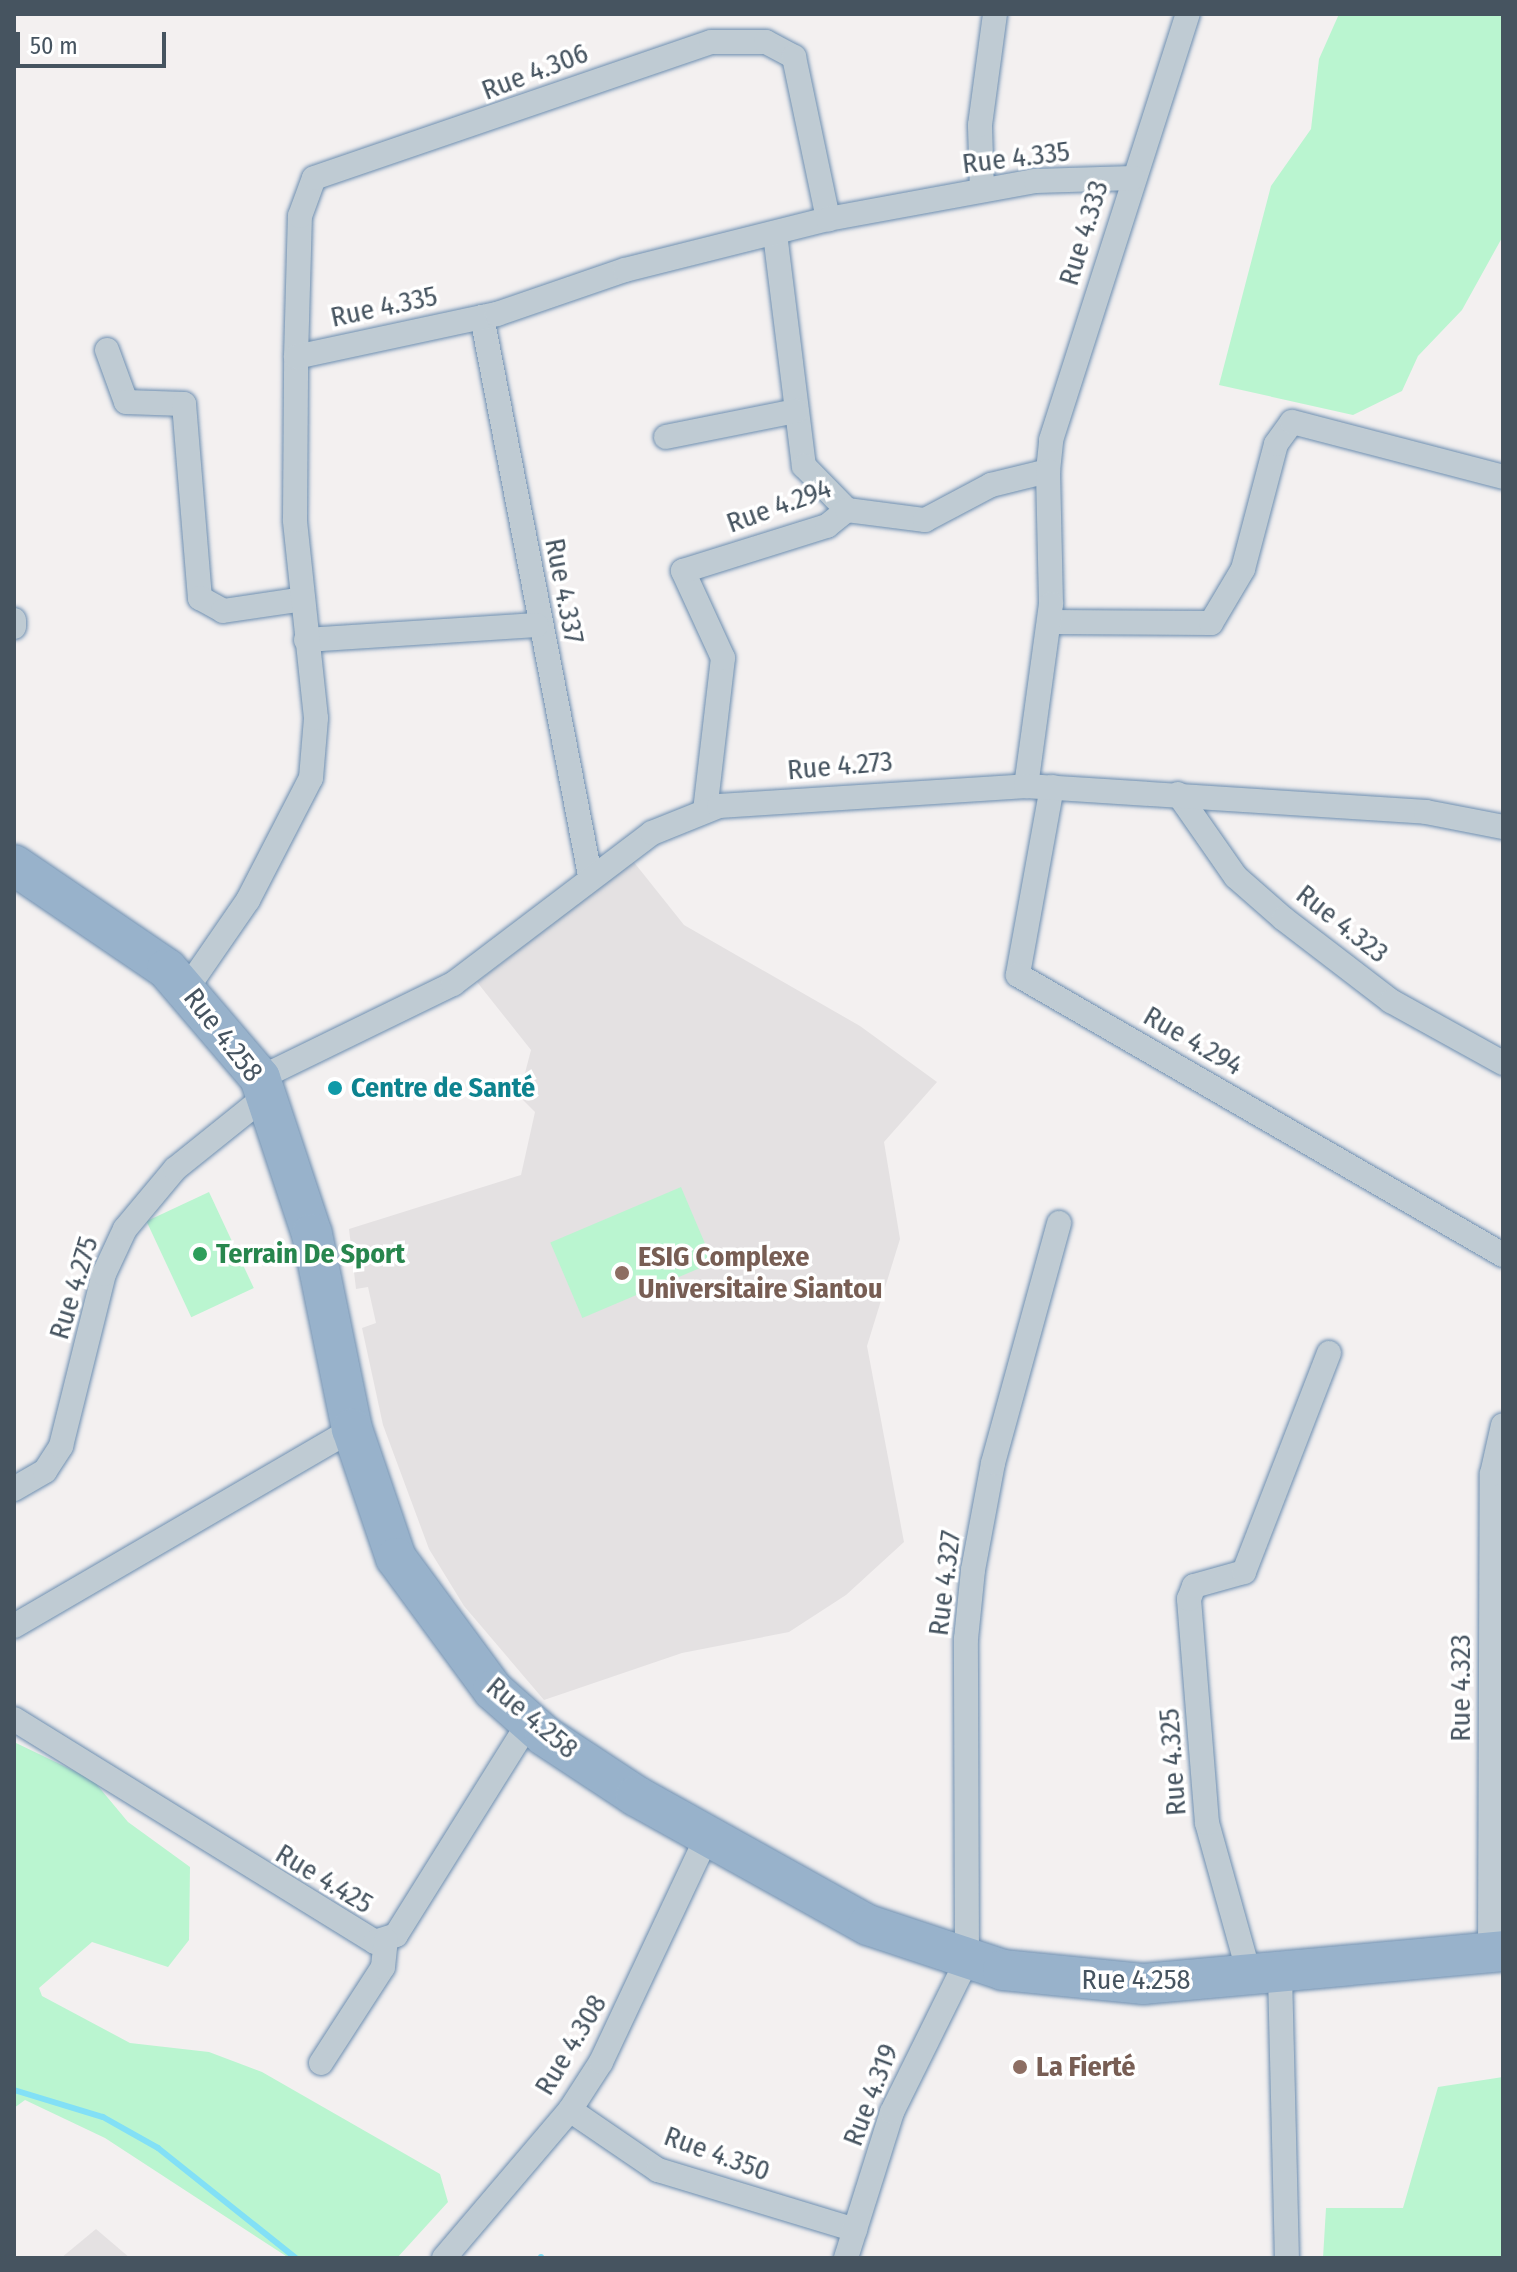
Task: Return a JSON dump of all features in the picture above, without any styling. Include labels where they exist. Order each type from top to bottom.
[{"type":"highway","name":"Rue 4.258","points":[[14,865],[188,987],[264,1086],[312,1234],[352,1429],[396,1558],[493,1690],[529,1722],[707,1837],[868,1925],[967,1960],[1051,1979],[1143,1984],[1497,1951]]},
{"type":"street","points":[[982,190],[980,125],[995,14]]},
{"type":"street","name":"Rue 4.333","points":[[1048,471],[1051,440],[1188,14]]},
{"type":"street","name":"Rue 4.306","points":[[296,357],[300,216],[314,178],[711,42],[766,42],[794,57],[828,219]]},
{"type":"street","name":"Rue 4.335","points":[[296,357],[482,317],[625,270],[828,219],[982,190],[1133,178]]},
{"type":"street","points":[[775,234],[804,466],[847,510]]},
{"type":"street","name":"Rue 4.337","points":[[482,317],[537,625],[590,875]]},
{"type":"street","points":[[107,350],[126,402],[184,404],[200,598],[223,611],[303,599]]},
{"type":"street","points":[[188,987],[248,900],[311,778],[316,718],[295,520],[296,357]]},
{"type":"street","points":[[666,437],[796,411]]},
{"type":"street","points":[[1050,622],[1211,623],[1243,569],[1276,444],[1292,422],[1503,477]]},
{"type":"street","points":[[1026,786],[1050,622],[1048,471]]},
{"type":"street","name":"Rue 4.294","points":[[705,811],[723,658],[683,571],[827,526],[847,510],[925,520],[991,485],[1048,471]]},
{"type":"street","points":[[14,620],[14,627]]},
{"type":"street","points":[[306,640],[537,625]]},
{"type":"street","name":"Rue 4.273","points":[[264,1086],[453,984],[502,953],[590,875],[652,833],[705,811],[1026,786],[1426,812],[1503,827]]},
{"type":"street","name":"Rue 4.294","points":[[1052,787],[1018,975],[1503,1255]]},
{"type":"street","name":"Rue 4.323","points":[[1178,794],[1236,877],[1284,919],[1391,1001],[1503,1063]]},
{"type":"street","name":"Rue 4.275","points":[[14,1489],[45,1471],[61,1446],[104,1274],[125,1229],[175,1169],[264,1086]]},
{"type":"street","name":"Rue 4.327","points":[[967,1960],[966,1639],[973,1570],[993,1463],[1059,1223]]},
{"type":"street","name":"Rue 4.325","points":[[1265,1975],[1207,1823],[1189,1599],[1194,1586],[1241,1576],[1329,1353]]},
{"type":"street","name":"Rue 4.323","points":[[1497,1951],[1497,1475],[1503,1425]]},
{"type":"street","points":[[14,1626],[352,1429]]},
{"type":"street","name":"Rue 4.425","points":[[14,1719],[360,1937],[386,1940],[396,1935],[529,1722]]},
{"type":"street","name":"Rue 4.308","points":[[444,2258],[570,2110],[620,2025],[707,1837]]},
{"type":"street","points":[[321,2063],[383,1967],[386,1940]]},
{"type":"street","name":"Rue 4.319","points":[[846,2258],[896,2102],[967,1960]]},
{"type":"street","points":[[1265,1975],[1287,2258]]},
{"type":"street","name":"Rue 4.350","points":[[570,2110],[658,2170],[855,2230]]},
{"type":"shaded area","name":"ESIG Complexe Universitaire Siantou","points":[[633,861],[684,925],[860,1026],[937,1082],[884,1142],[900,1239],[867,1346],[904,1542],[846,1595],[789,1632],[682,1653],[544,1700],[464,1606],[429,1549],[383,1425],[362,1328],[376,1323],[368,1287],[356,1289],[349,1229],[521,1175],[535,1112],[519,1096],[531,1050],[477,982]]},
{"type":"shaded area","points":[[96,2229],[130,2258],[61,2258]]},
{"type":"green space","points":[[1339,14],[1503,14],[1503,236],[1462,310],[1418,356],[1402,391],[1353,415],[1219,385],[1271,186],[1311,129],[1319,59]]},
{"type":"green space","points":[[681,1187],[713,1262],[582,1318],[550,1242]]},
{"type":"green space","name":"Terrain De Sport","points":[[209,1192],[254,1288],[191,1317],[146,1221]]},
{"type":"green space","points":[[14,1742],[93,1780],[128,1822],[190,1867],[189,1940],[168,1967],[92,1942],[39,1988],[42,1996],[130,2043],[209,2052],[262,2072],[440,2174],[448,2202],[397,2258],[289,2258],[105,2138],[25,2100],[14,2108]]},
{"type":"green space","points":[[1503,2077],[1503,2258],[1323,2258],[1326,2208],[1403,2208],[1438,2087]]},
{"type":"waterway","points":[[14,2090],[103,2117],[158,2148],[296,2258]]},
{"type":"place","name":"Centre de Santé","points":[[335,1088]]},
{"type":"place","name":"Terrain De Sport","points":[[200,1254]]},
{"type":"place","name":"ESIG Complexe Universitaire Siantou","points":[[622,1273]]},
{"type":"place","name":"La Fierté","points":[[1020,2067]]}]
